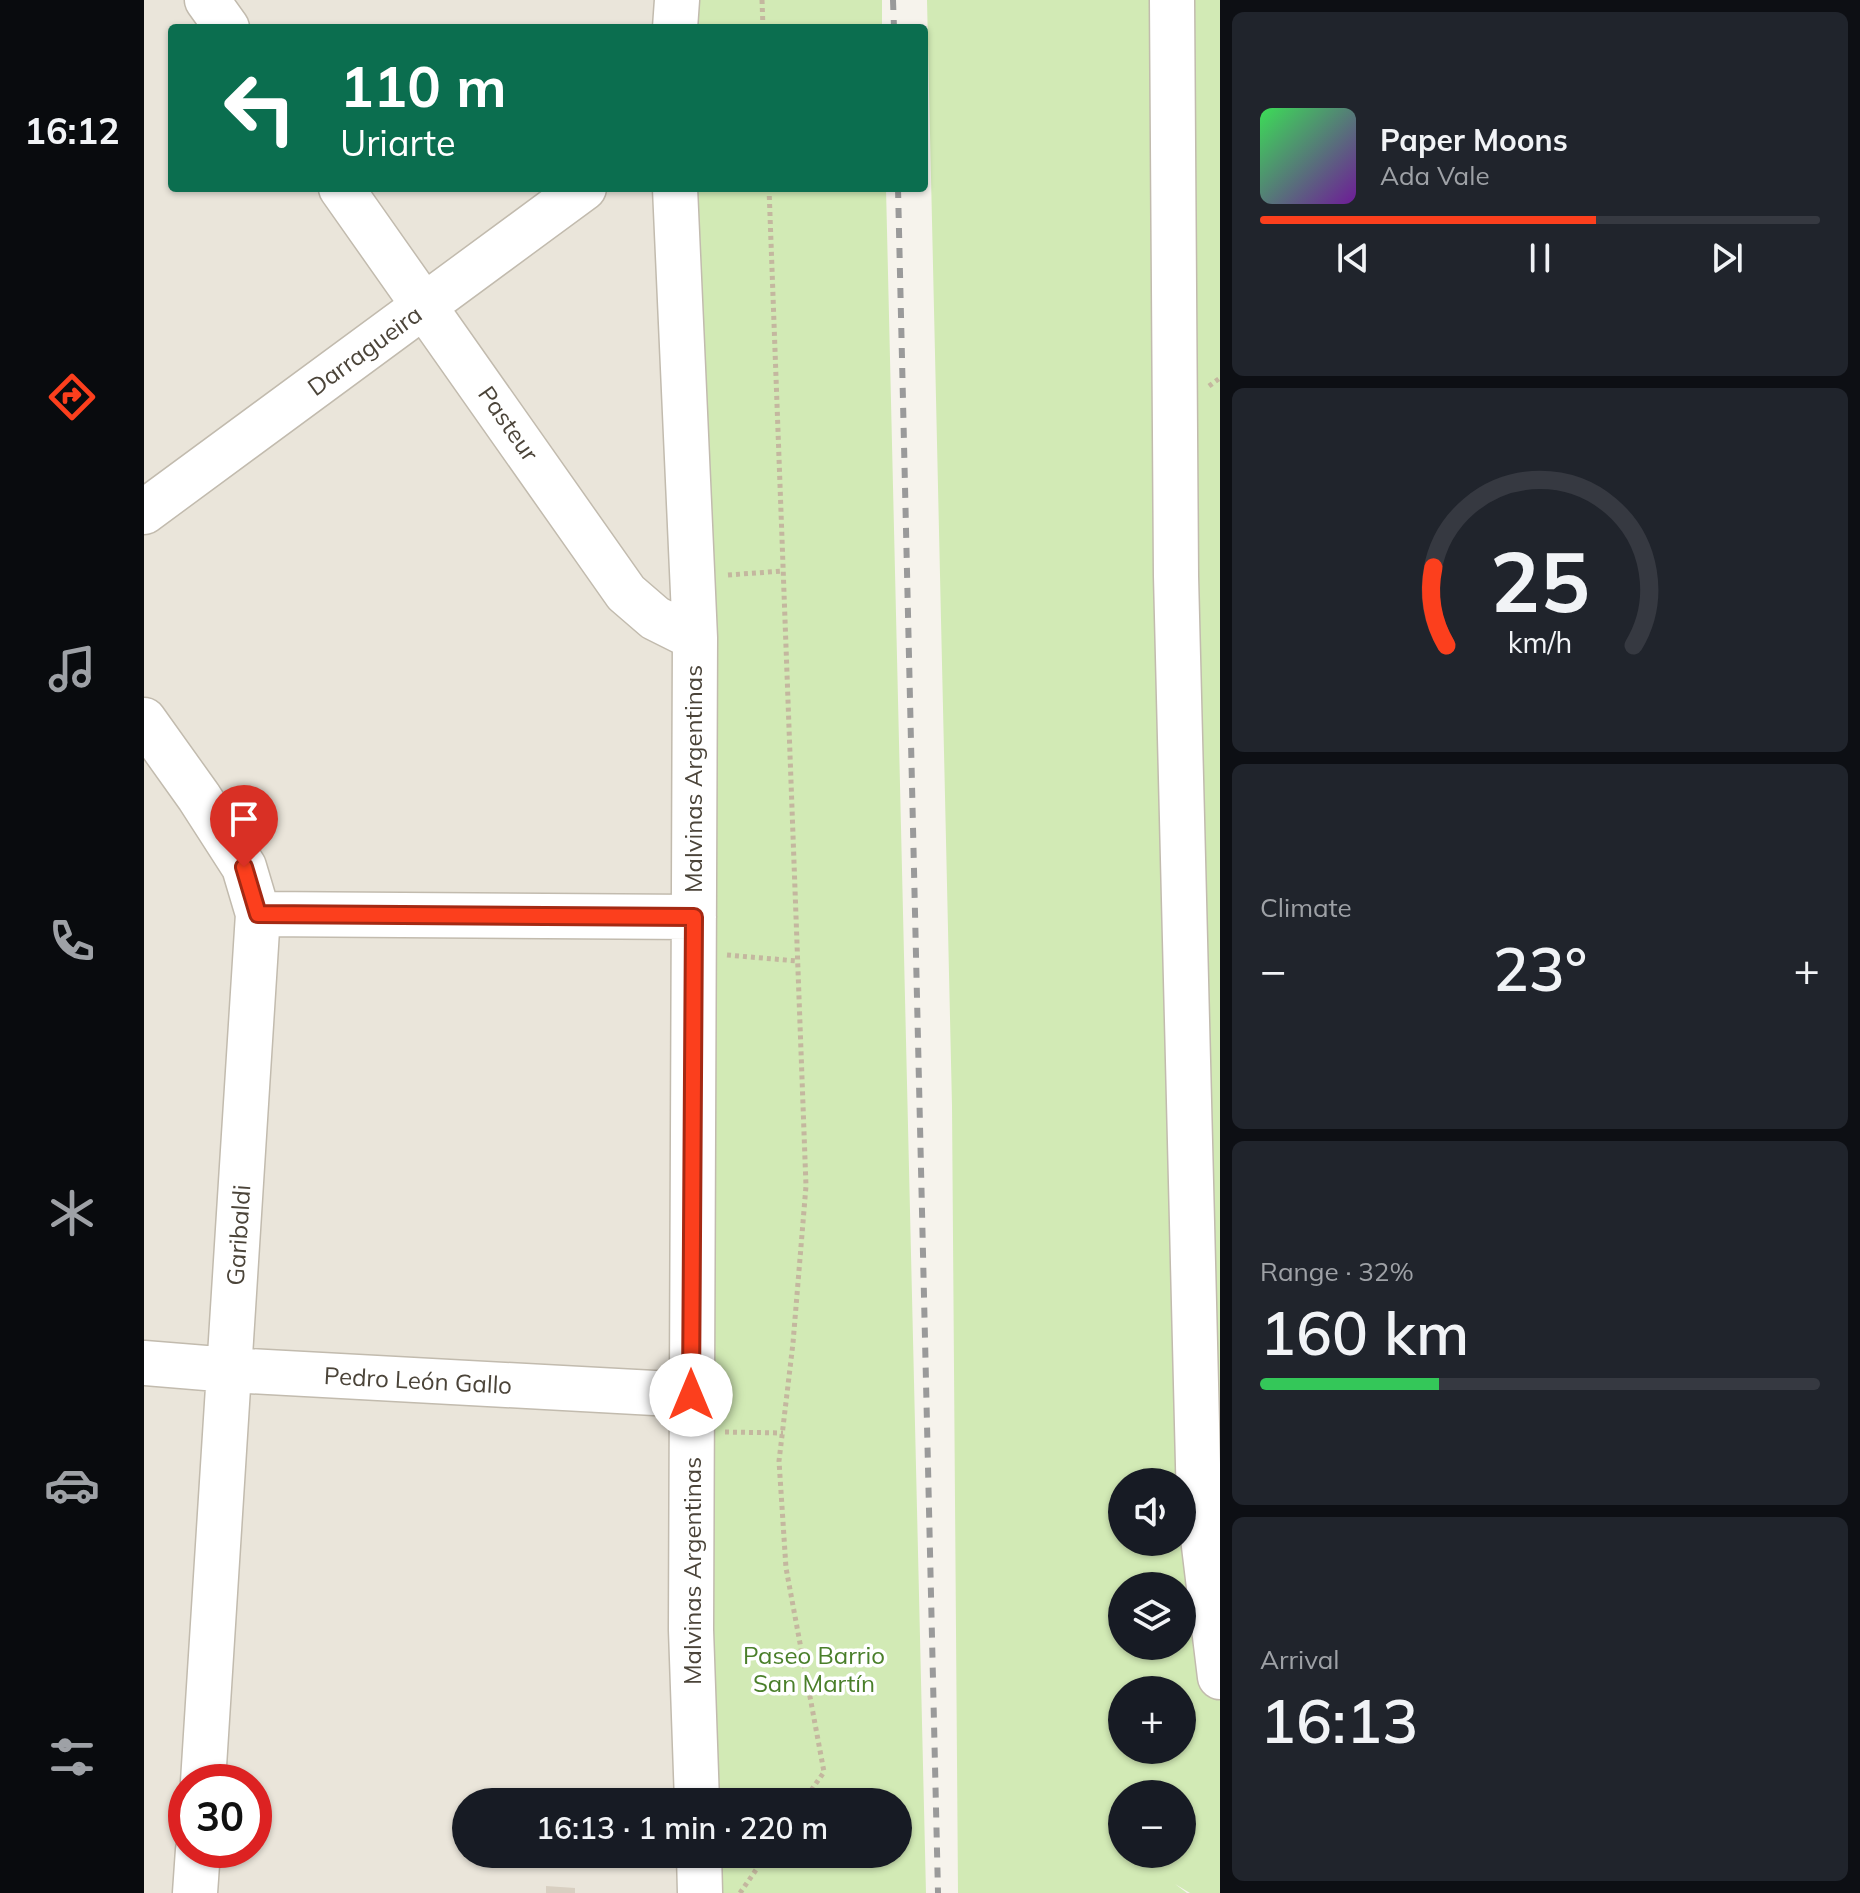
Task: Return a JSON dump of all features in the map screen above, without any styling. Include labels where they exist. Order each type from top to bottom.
[{"type":"street","points":[[207,0],[224,24]]},
{"type":"street","points":[[675,24],[677,0]]},
{"type":"street","points":[[1172,0],[1176,576],[1199,1505],[1220,1677]]},
{"type":"street","name":"Pasteur","points":[[344,192],[626,593],[655,618],[695,638]]},
{"type":"street","name":"Darragueira","points":[[144,512],[579,192]]},
{"type":"street","name":"Malvinas Argentinas","points":[[675,192],[695,638],[691,1630],[697,1788]]},
{"type":"street","name":"Garibaldi","points":[[144,720],[244,867],[258,914],[204,1764]]},
{"type":"street","points":[[258,914],[694,917]]},
{"type":"street","name":"Pedro León Gallo","points":[[144,1363],[692,1414]]},
{"type":"street","points":[[195,1893],[197,1868]]},
{"type":"street","points":[[699,1868],[700,1893]]},
{"type":"path","points":[[762,0],[763,24]]},
{"type":"path","points":[[769,192],[806,1186],[779,1461],[786,1568],[824,1772],[813,1788]]},
{"type":"path","points":[[692,577],[783,571]]},
{"type":"path","points":[[719,954],[797,961]]},
{"type":"path","points":[[692,1414],[783,1433]]},
{"type":"path","points":[[740,1893],[757,1868]]},
{"type":"shaded area","points":[[144,0],[660,0],[660,24],[168,24],[168,192],[659,192],[682,692],[680,1788],[452,1788],[452,1868],[680,1868],[679,1893],[144,1893]]},
{"type":"green space","points":[[686,0],[882,0],[882,24],[683,24]]},
{"type":"green space","points":[[927,0],[1220,0],[1220,1893],[1190,1893],[1175,1884],[1187,1893],[958,1893],[952,1106]]},
{"type":"green space","name":"Paseo Barrio San Martín","points":[[682,192],[886,192],[926,1893],[711,1893],[710,1868],[912,1868],[912,1788],[709,1788]]},
{"type":"building","points":[[546,1886],[575,1888],[575,1893],[546,1893]]},
{"type":"railway","points":[[893,0],[894,24]]},
{"type":"railway","points":[[898,192],[938,1893]]},
{"type":"route","points":[[244,867],[258,914],[694,917],[691,1395]]}]
